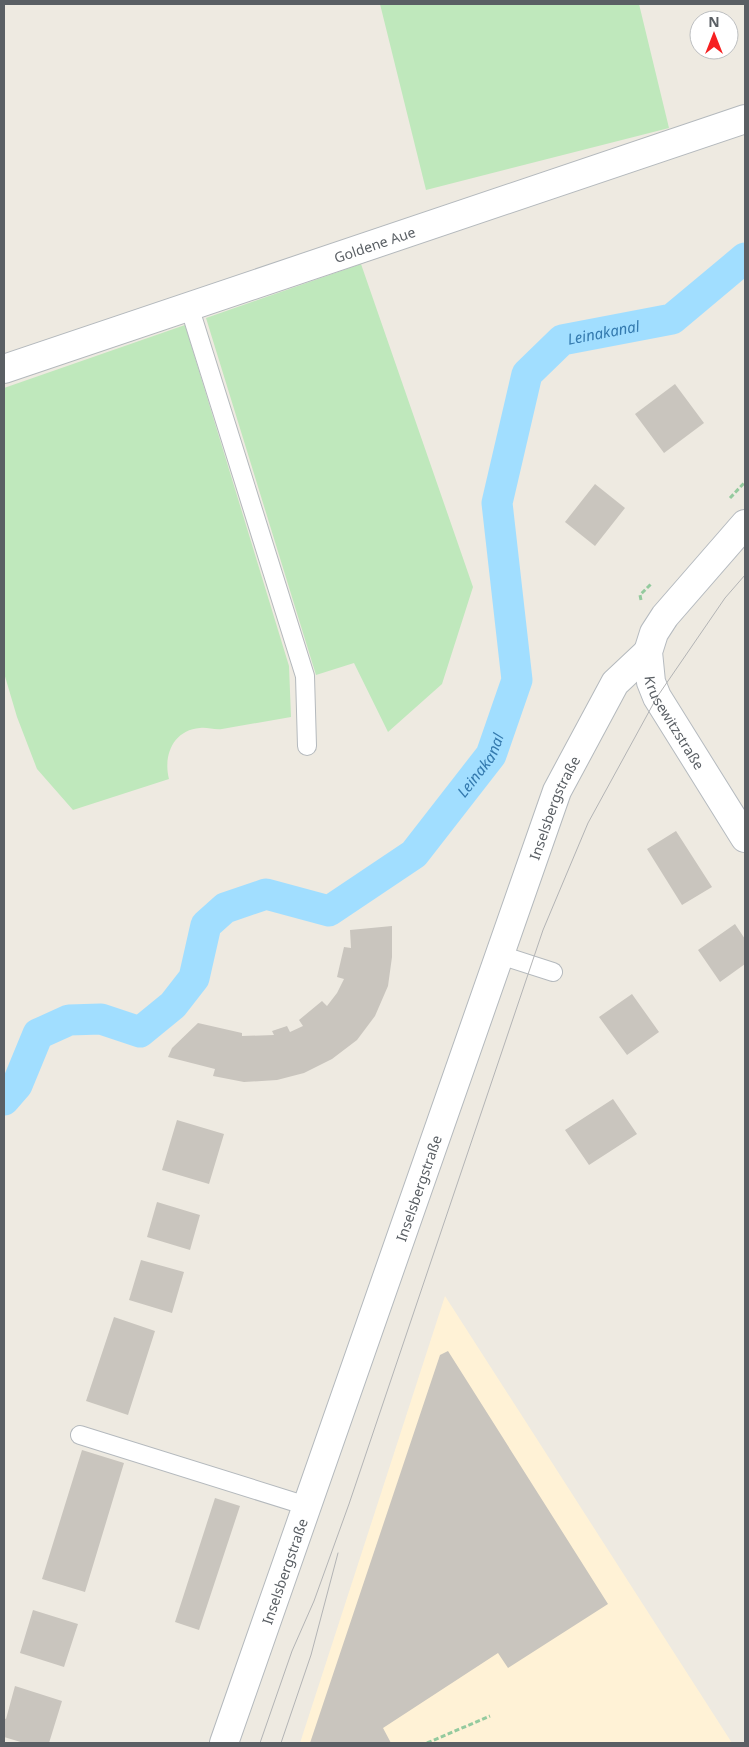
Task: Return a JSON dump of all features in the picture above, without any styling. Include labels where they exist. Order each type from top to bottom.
[{"type":"street","name":"Goldene Aue","points":[[4,369],[745,119]]},
{"type":"street","name":"Krusewitzstraße","points":[[745,524],[665,616],[654,633],[648,652],[648,669],[657,697],[745,838]]},
{"type":"street","name":"Inselsbergstraße","points":[[224,1743],[557,791],[615,683],[648,652]]},
{"type":"lane","points":[[189,306],[305,676],[307,746]]},
{"type":"lane","points":[[500,956],[553,972]]},
{"type":"lane","points":[[80,1435],[307,1506]]},
{"type":"path","points":[[427,1743],[490,1716]]},
{"type":"shaded area","points":[[445,1296],[732,1743],[300,1743]]},
{"type":"green space","points":[[380,4],[639,4],[669,128],[426,190]]},
{"type":"green space","points":[[361,264],[473,587],[442,684],[388,732],[354,663],[316,675],[206,318]]},
{"type":"green space","points":[[185,325],[289,666],[291,717],[222,729],[203,728],[191,730],[177,739],[172,746],[168,762],[169,779],[73,810],[37,769],[17,717],[4,673],[4,388]]},
{"type":"building","points":[[675,384],[704,423],[664,453],[635,414]]},
{"type":"building","points":[[595,484],[625,508],[595,546],[565,522]]},
{"type":"building","points":[[676,831],[712,887],[682,905],[647,849]]},
{"type":"building","points":[[735,924],[745,939],[745,964],[720,982],[698,950]]},
{"type":"building","points":[[392,926],[392,957],[388,986],[375,1016],[357,1040],[332,1059],[304,1073],[277,1080],[244,1082],[213,1076],[215,1069],[168,1057],[172,1048],[198,1023],[242,1033],[242,1036],[274,1035],[272,1031],[287,1026],[290,1032],[303,1026],[299,1020],[322,1001],[327,1006],[337,993],[344,979],[337,977],[344,947],[351,948],[350,930]]},
{"type":"building","points":[[632,994],[659,1032],[627,1055],[599,1017]]},
{"type":"building","points":[[613,1099],[637,1134],[589,1165],[565,1130]]},
{"type":"building","points":[[177,1120],[224,1134],[209,1184],[162,1170]]},
{"type":"building","points":[[157,1202],[200,1215],[190,1250],[147,1237]]},
{"type":"building","points":[[141,1260],[184,1272],[172,1313],[129,1300]]},
{"type":"building","points":[[114,1317],[155,1331],[128,1415],[86,1401]]},
{"type":"building","points":[[448,1351],[608,1604],[508,1668],[498,1653],[383,1728],[391,1743],[310,1743],[440,1355]]},
{"type":"building","points":[[82,1450],[124,1463],[85,1592],[42,1579]]},
{"type":"building","points":[[215,1498],[240,1506],[199,1630],[175,1622]]},
{"type":"building","points":[[33,1610],[78,1624],[64,1667],[20,1653]]},
{"type":"building","points":[[15,1686],[62,1701],[49,1743],[24,1743],[4,1737],[4,1718],[6,1719]]},
{"type":"waterway","name":"Leinakanal","points":[[4,1100],[17,1085],[38,1034],[69,1020],[101,1019],[140,1032],[173,1005],[194,978],[206,925],[225,908],[266,894],[329,911],[414,854],[491,755],[517,680],[497,503],[527,374],[562,340],[672,319],[745,258]]},
{"type":"tram line","points":[[260,1743],[292,1651],[314,1601],[349,1504],[543,930],[588,823],[657,697],[725,598],[745,575]]},
{"type":"tram line","points":[[281,1743],[311,1655],[338,1553]]}]
